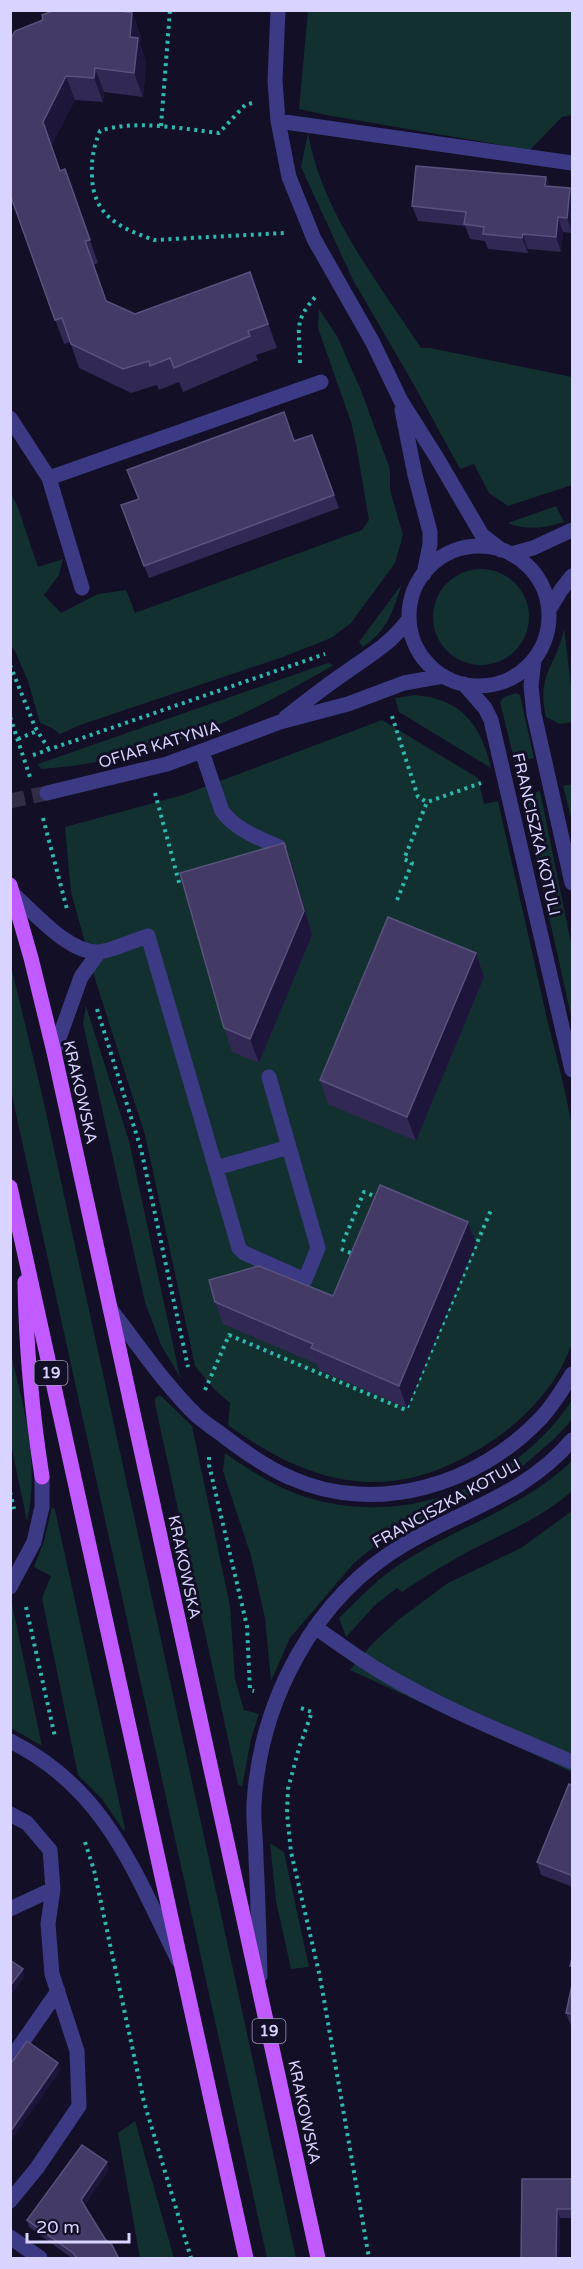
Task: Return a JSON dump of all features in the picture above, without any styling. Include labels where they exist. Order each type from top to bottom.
[{"type":"main road","name":"KRAKOWSKA","points":[[12,889],[54,1052],[318,2259]]},
{"type":"main road","name":"19","points":[[10,1187],[246,2259]]},
{"type":"main road","points":[[23,1246],[26,1343],[42,1477]]},
{"type":"street","points":[[278,10],[275,96],[278,121],[289,177],[314,239],[372,341],[400,401],[437,458],[482,535],[506,552],[536,575],[545,592],[549,610],[548,631],[541,650],[526,669],[505,681],[479,686],[464,684],[443,676],[434,669],[420,652],[409,619],[415,587],[424,574],[439,559],[459,549],[481,546],[506,552],[533,548],[573,530]]},
{"type":"street","points":[[278,121],[573,163]]},
{"type":"street","points":[[49,478],[321,382]]},
{"type":"street","points":[[400,401],[415,475],[430,532],[424,574]]},
{"type":"street","points":[[10,417],[49,478],[82,588]]},
{"type":"street","points":[[549,610],[573,576]]},
{"type":"street","name":"OFIAR KATYNIA","points":[[280,722],[342,675],[383,648],[396,637],[409,619]]},
{"type":"street","name":"FRANCISZKA KOTULI","points":[[534,660],[531,686],[534,714],[573,883]]},
{"type":"street","name":"OFIAR KATYNIA","points":[[47,793],[157,766],[202,752],[280,722],[348,704],[404,683],[443,676]]},
{"type":"street","name":"FRANCISZKA KOTULI","points":[[464,684],[485,708],[491,720],[573,1070]]},
{"type":"street","points":[[202,752],[222,812],[245,831],[279,848]]},
{"type":"street","points":[[12,889],[59,935],[79,948],[99,952],[148,936],[241,1252],[305,1281],[318,1248],[269,1077]]},
{"type":"street","points":[[54,1052],[74,994],[86,970],[99,952]]},
{"type":"street","points":[[216,1168],[289,1147]]},
{"type":"street","points":[[110,1309],[184,1402],[212,1427],[262,1463],[293,1479],[349,1494],[397,1494],[445,1482],[480,1464],[513,1442],[542,1417],[573,1374]]},
{"type":"street","name":"FRANCISZKA KOTULI","points":[[260,1991],[254,1806],[259,1763],[269,1725],[283,1686],[299,1652],[315,1627],[373,1564],[408,1542],[504,1495],[537,1472],[573,1440]]},
{"type":"street","points":[[14,1582],[34,1542],[42,1507],[42,1477]]},
{"type":"street","points":[[315,1627],[358,1658],[408,1687],[475,1721],[573,1762]]},
{"type":"street","points":[[10,1741],[39,1757],[75,1785],[101,1814],[125,1853],[181,1967]]},
{"type":"street","points":[[10,1814],[27,1823],[50,1850],[53,1889],[48,1924],[52,1974],[77,2051],[79,2106],[37,2168],[10,2200]]},
{"type":"street","points":[[10,1909],[53,1889]]},
{"type":"street","points":[[10,2060],[58,1991]]},
{"type":"street","points":[[10,2237],[40,2259]]},
{"type":"path","points":[[161,126],[170,10]]},
{"type":"path","points":[[275,96],[245,105],[219,133],[161,126],[113,126],[100,131],[91,162],[92,192],[98,206],[110,219],[135,233],[154,240],[285,233]]},
{"type":"path","points":[[300,363],[298,325],[305,308],[318,294]]},
{"type":"path","points":[[33,755],[330,652]]},
{"type":"path","points":[[10,665],[37,730],[48,748]]},
{"type":"path","points":[[392,716],[418,797],[427,802]]},
{"type":"path","points":[[10,717],[31,780]]},
{"type":"path","points":[[18,739],[37,730]]},
{"type":"path","points":[[397,900],[412,863],[404,859],[427,802],[486,781]]},
{"type":"path","points":[[155,793],[180,886]]},
{"type":"path","points":[[41,812],[79,948]]},
{"type":"path","points":[[86,970],[141,1149],[189,1371]]},
{"type":"path","points":[[205,1391],[229,1335],[406,1410],[491,1210]]},
{"type":"path","points":[[468,1236],[478,1241]]},
{"type":"path","points":[[341,1248],[365,1259]]},
{"type":"path","points":[[317,1372],[321,1363]]},
{"type":"path","points":[[199,1385],[209,1397],[213,1413],[209,1465],[247,1626],[250,1690]]},
{"type":"path","points":[[14,1582],[36,1587],[26,1605],[58,1754],[55,1769]]},
{"type":"path","points":[[312,1712],[288,1789],[287,1813],[291,1852],[320,1977],[369,2259]]},
{"type":"path","points":[[84,1839],[94,1870],[144,2102],[191,2259]]},
{"type":"green space","points":[[308,11],[572,11],[572,115],[562,117],[530,150],[299,109]]},
{"type":"green space","points":[[308,133],[315,162],[339,219],[370,272],[421,348],[572,377],[572,485],[508,506],[489,493],[474,464],[460,469],[353,280],[301,167]]},
{"type":"green space","points":[[319,309],[337,336],[360,388],[390,469],[390,490],[403,535],[395,563],[351,623],[331,638],[283,657],[80,725],[60,734],[40,723],[28,681],[14,649],[11,648],[11,494],[17,505],[38,567],[63,559],[59,575],[44,595],[61,613],[98,594],[126,590],[135,613],[362,530],[369,520],[351,422],[318,328]]},
{"type":"green space","points":[[556,506],[564,522],[536,528],[508,523]]},
{"type":"green space","points":[[481,569],[499,573],[515,583],[525,599],[529,617],[525,635],[515,651],[499,661],[481,665],[463,661],[447,651],[437,635],[433,617],[437,599],[447,583],[463,573]]},
{"type":"green space","points":[[402,584],[384,627],[363,647],[359,642]]},
{"type":"green space","points":[[564,628],[572,694],[572,722],[560,724],[546,717],[544,689]]},
{"type":"green space","points":[[328,663],[334,665],[264,703],[194,735],[120,757],[41,769],[38,764]]},
{"type":"green space","points":[[516,693],[520,695],[534,758],[515,763],[500,702],[504,697]]},
{"type":"green space","points":[[415,695],[445,702],[467,717],[482,739],[491,768],[399,712],[395,698]]},
{"type":"green space","points":[[382,720],[478,778],[484,804],[498,801],[572,1128],[573,1331],[571,1346],[551,1384],[522,1417],[487,1444],[449,1465],[419,1476],[390,1481],[361,1482],[306,1469],[279,1457],[228,1425],[230,1403],[214,1389],[195,1366],[145,1135],[96,982],[71,892],[65,827],[183,795]]},
{"type":"green space","points":[[572,784],[572,821],[563,786]]},
{"type":"green space","points":[[540,791],[572,948],[572,1020],[522,796]]},
{"type":"green space","points":[[11,966],[41,1090],[296,2258],[267,2258],[11,1091]]},
{"type":"green space","points":[[86,1006],[129,1141],[180,1377],[161,1345],[145,1302],[83,1023]]},
{"type":"green space","points":[[10,1351],[29,1435],[32,1478],[27,1521],[11,1445]]},
{"type":"green space","points":[[160,1395],[192,1426],[230,1606],[235,1679],[244,1710],[259,1714],[251,1739],[242,1787],[238,1784],[155,1404],[155,1398]]},
{"type":"green space","points":[[572,1400],[572,1418],[569,1423],[523,1466],[470,1498],[406,1526],[381,1541],[353,1564],[290,1638],[271,1681],[265,1618],[251,1556],[223,1471],[225,1453],[276,1485],[309,1498],[346,1506],[383,1507],[420,1502],[456,1492],[490,1476],[521,1455],[549,1430]]},
{"type":"green space","points":[[572,1461],[572,1491],[561,1500],[525,1523],[446,1564],[402,1592],[397,1588],[375,1605],[346,1637],[339,1618],[389,1572],[419,1552],[531,1493]]},
{"type":"green space","points":[[52,1507],[55,1510],[124,1831],[102,1799],[78,1775],[42,1598],[51,1576],[34,1567],[44,1541]]},
{"type":"green space","points":[[572,1511],[572,1772],[350,1670],[372,1644],[398,1620],[448,1583],[521,1548]]},
{"type":"green space","points":[[12,1604],[42,1746],[11,1728]]},
{"type":"green space","points":[[270,1843],[284,1852],[309,1967],[291,1969],[276,1901]]},
{"type":"green space","points":[[135,2121],[174,2258],[140,2258],[118,2133]]},
{"type":"building","points":[[55,10],[114,10],[132,13],[130,37],[138,38],[134,73],[95,68],[94,78],[66,76],[43,122],[60,171],[65,169],[90,240],[85,241],[106,301],[135,314],[250,272],[268,324],[248,331],[250,336],[174,368],[170,358],[150,366],[149,361],[123,369],[71,344],[62,318],[55,320],[10,194],[10,40],[15,31],[43,20],[42,15]]},
{"type":"building","points":[[416,166],[546,177],[545,186],[570,188],[567,218],[558,217],[556,237],[523,234],[522,238],[483,234],[484,227],[464,224],[466,212],[412,206]]},
{"type":"building","points":[[284,412],[294,441],[312,435],[334,495],[144,566],[121,505],[139,499],[127,470]]},
{"type":"building","points":[[284,843],[304,911],[250,1039],[224,1028],[180,873]]},
{"type":"building","points":[[388,917],[476,953],[407,1117],[320,1080]]},
{"type":"building","points":[[380,1185],[468,1222],[399,1386],[311,1348],[313,1344],[215,1302],[209,1280],[259,1266],[333,1296]]},
{"type":"building","points":[[569,1784],[573,1786],[573,1876],[537,1862]]},
{"type":"building","points":[[10,1960],[23,1969],[10,1986]]},
{"type":"building","points":[[573,1980],[573,2014],[566,2013]]},
{"type":"building","points":[[27,2041],[58,2063],[10,2132],[10,2062]]},
{"type":"building","points":[[82,2145],[107,2162],[81,2200],[119,2259],[78,2259],[27,2220]]},
{"type":"building","points":[[522,2179],[573,2179],[573,2209],[557,2209],[556,2259],[521,2259]]},
{"type":"tunnel","points":[[10,801],[47,793]]}]
